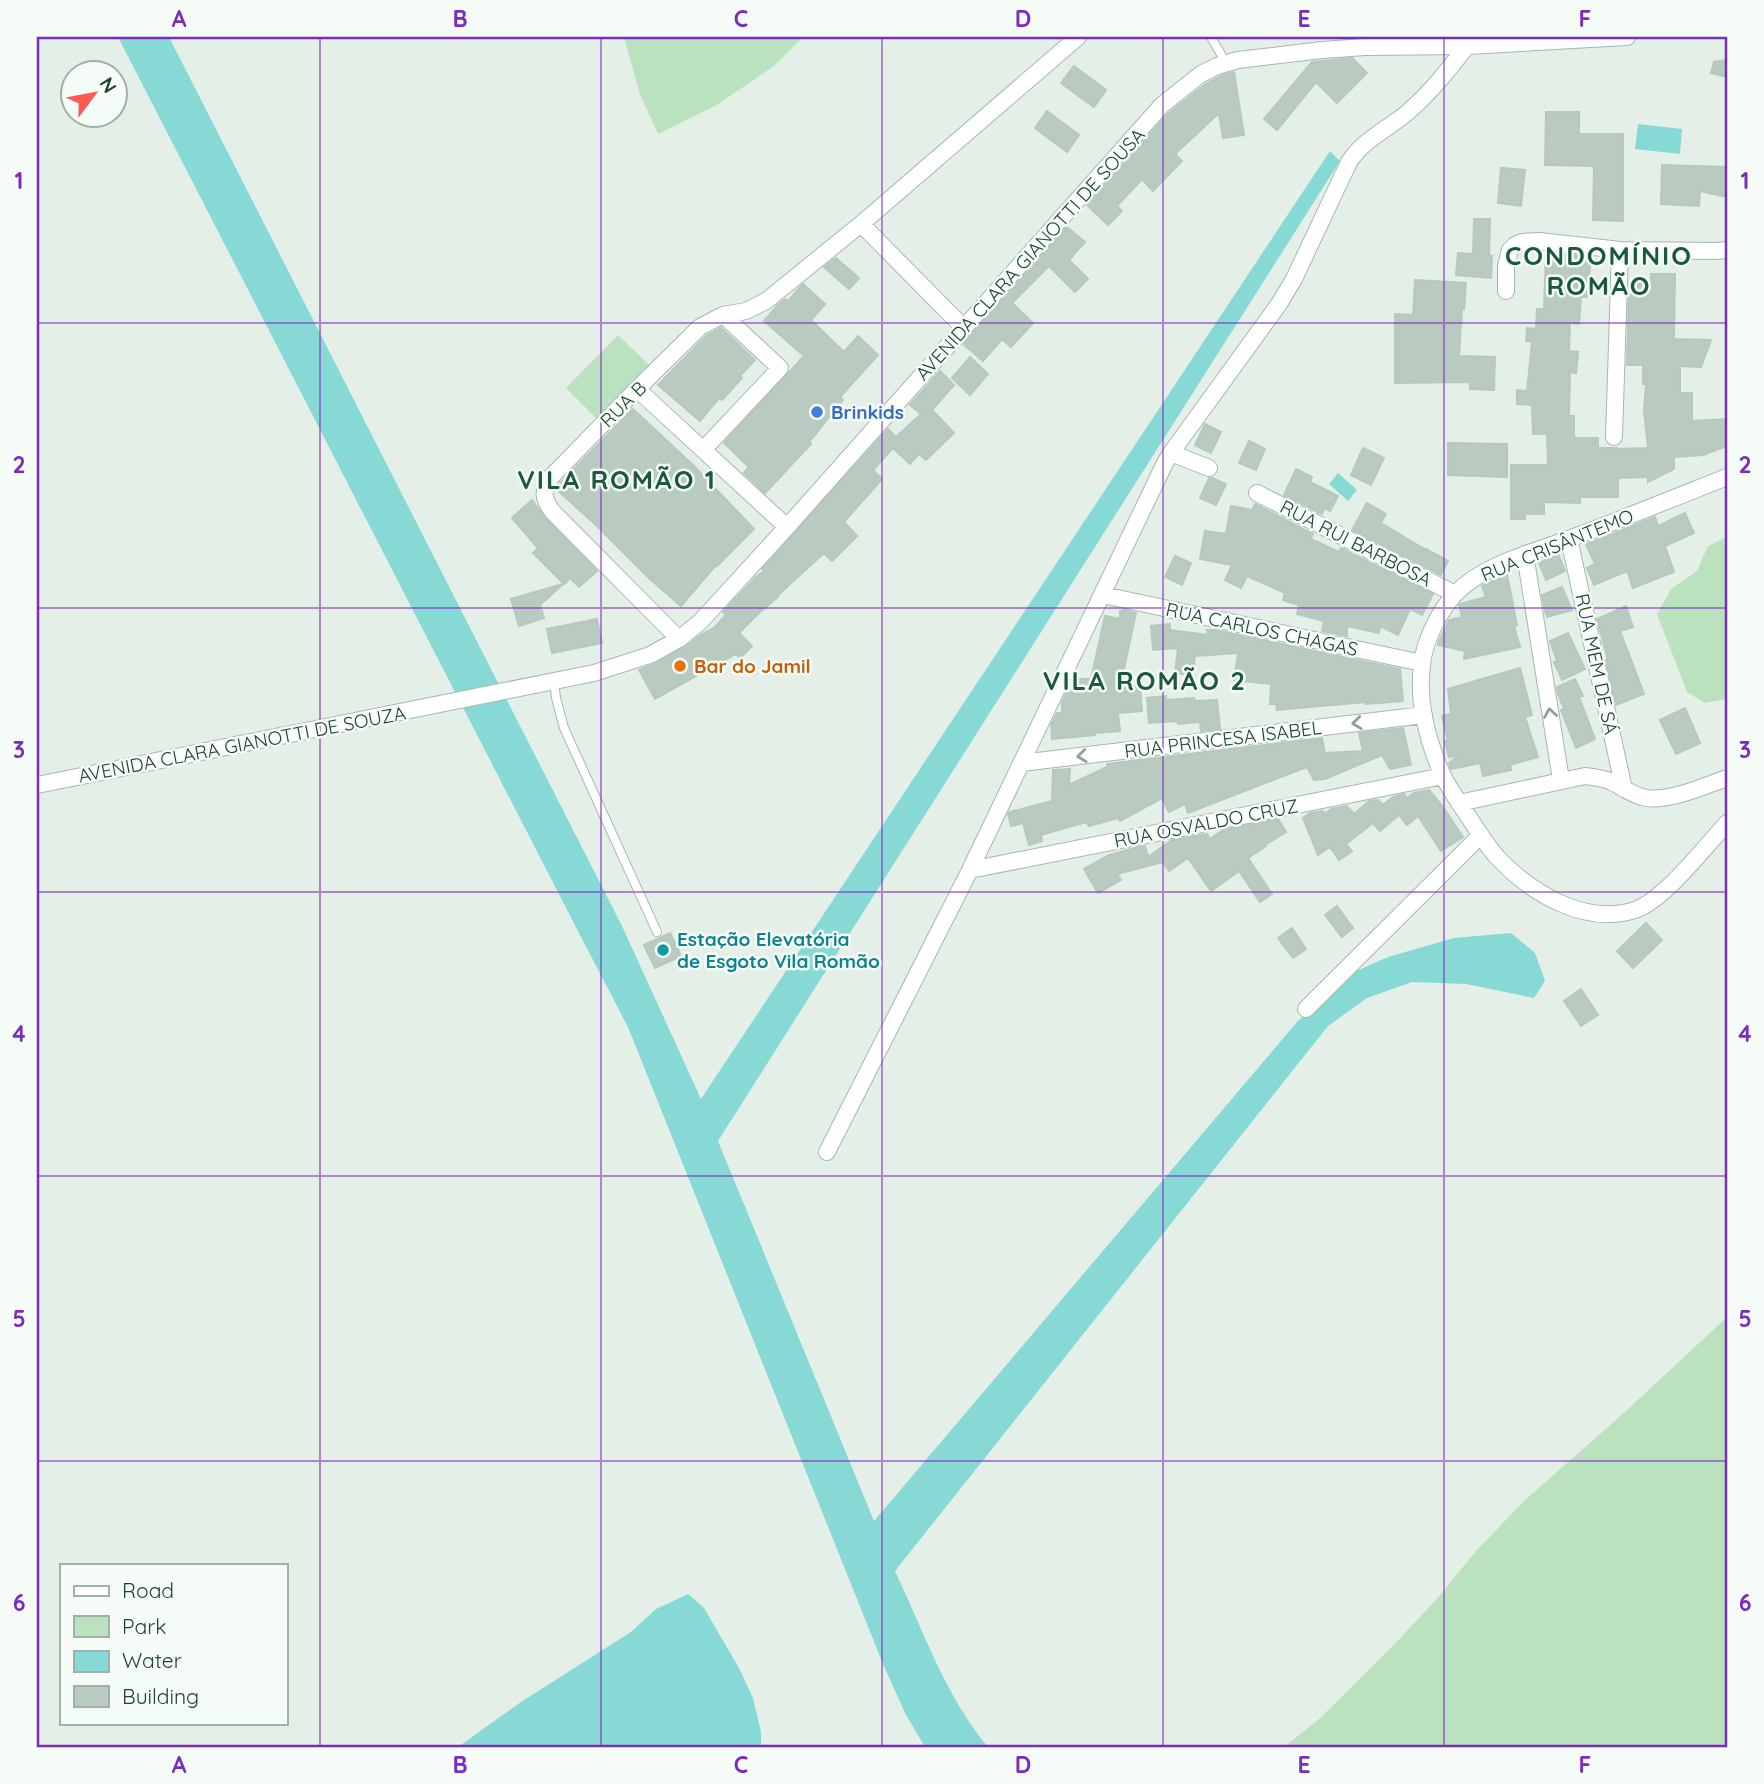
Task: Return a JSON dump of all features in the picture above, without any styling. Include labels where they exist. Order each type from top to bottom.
[{"type":"street","points":[[717,318],[746,311],[766,301],[861,224],[1079,37]]},
{"type":"street","name":"AVENIDA CLARA GIANOTTI DE SOUSA","points":[[448,702],[617,667],[650,655],[679,639],[700,622],[1162,105],[1201,74],[1226,63],[1250,58],[1332,49],[1467,46],[1627,37]]},
{"type":"street","points":[[827,1152],[970,870],[1171,453],[1279,304],[1357,150],[1405,115],[1432,90],[1467,46]]},
{"type":"street","points":[[861,224],[964,328]]},
{"type":"street","points":[[1506,291],[1506,266],[1510,250],[1522,242],[1539,241],[1620,250],[1727,250]]},
{"type":"street","points":[[1614,436],[1620,250]]},
{"type":"street","points":[[703,450],[780,368],[717,318]]},
{"type":"street","name":"RUA B","points":[[679,639],[552,511],[544,495],[545,487],[557,471],[637,389],[700,327],[717,318]]},
{"type":"street","points":[[637,389],[787,527]]},
{"type":"street","points":[[1171,453],[1209,468]]},
{"type":"street","name":"RUA CRISÂNTEMO","points":[[1727,477],[1525,554],[1481,575],[1465,585],[1442,610],[1422,663],[1424,715],[1443,776],[1497,856],[1516,875],[1550,898],[1578,910],[1600,914],[1635,910],[1660,895],[1727,824]]},
{"type":"street","name":"RUA RUI BARBOSA","points":[[1257,492],[1455,594]]},
{"type":"street","name":"RUA MEM DE SÁ","points":[[1569,539],[1624,789]]},
{"type":"street","points":[[1525,554],[1561,780]]},
{"type":"street","name":"RUA CARLOS CHAGAS","points":[[1103,595],[1422,663]]},
{"type":"street","name":"AVENIDA CLARA GIANOTTI DE SOUZA","points":[[37,785],[448,702]]},
{"type":"street","name":"RUA PRINCESA ISABEL","points":[[1021,763],[1424,715]]},
{"type":"street","name":"RUA OSVALDO CRUZ","points":[[970,870],[1443,776]]},
{"type":"street","points":[[1459,803],[1585,776],[1599,778],[1635,795],[1654,799],[1727,778]]},
{"type":"street","points":[[1307,1009],[1481,835]]},
{"type":"lane","points":[[1211,37],[1226,63]]},
{"type":"lane","points":[[554,681],[564,728],[657,932]]},
{"type":"green space","points":[[624,37],[803,37],[774,66],[717,105],[658,134],[640,94]]},
{"type":"green space","points":[[618,335],[651,367],[598,420],[566,388]]},
{"type":"green space","points":[[1727,537],[1727,699],[1705,703],[1687,692],[1657,614],[1672,588],[1697,571],[1708,546]]},
{"type":"green space","points":[[1727,1317],[1727,1747],[1284,1747],[1319,1719],[1389,1650],[1523,1502]]},
{"type":"water","points":[[118,37],[169,37],[622,926],[701,1099],[1330,151],[1340,161],[718,1141],[874,1521],[1297,1022],[1352,973],[1388,957],[1454,938],[1511,933],[1535,953],[1545,981],[1534,998],[1466,984],[1412,982],[1367,998],[1328,1026],[895,1571],[948,1685],[973,1728],[988,1747],[925,1747],[906,1715],[883,1664],[628,1027]]},
{"type":"water","points":[[1638,124],[1682,129],[1680,154],[1635,149]]},
{"type":"water","points":[[1338,473],[1357,490],[1348,501],[1329,484]]},
{"type":"water","points":[[688,1594],[704,1608],[739,1668],[753,1698],[761,1732],[761,1747],[458,1747],[521,1702],[631,1632],[656,1609]]},
{"type":"building","points":[[1352,58],[1367,73],[1337,103],[1316,82],[1277,130],[1264,119],[1312,62]]},
{"type":"building","points":[[1727,60],[1727,77],[1711,73],[1714,62]]},
{"type":"building","points":[[1074,66],[1106,90],[1094,107],[1061,83]]},
{"type":"building","points":[[1234,72],[1244,135],[1223,138],[1219,113],[1175,154],[1182,161],[1153,191],[1142,179],[1117,206],[1122,211],[1108,225],[1087,205],[1169,113],[1207,83]]},
{"type":"building","points":[[1047,111],[1079,135],[1067,152],[1035,128]]},
{"type":"building","points":[[1546,112],[1579,112],[1579,134],[1623,134],[1623,221],[1593,220],[1594,166],[1545,165]]},
{"type":"building","points":[[1662,165],[1727,167],[1727,197],[1700,191],[1699,206],[1661,204]]},
{"type":"building","points":[[1501,168],[1525,170],[1521,206],[1498,203]]},
{"type":"building","points":[[1474,219],[1490,219],[1491,278],[1456,275],[1458,253],[1473,254]]},
{"type":"building","points":[[1067,227],[1085,242],[1069,260],[1088,279],[1075,292],[1049,266],[1012,303],[1033,323],[1011,347],[1002,339],[983,361],[963,344]]},
{"type":"building","points":[[1546,252],[1591,257],[1587,297],[1581,297],[1579,324],[1570,323],[1569,351],[1578,352],[1576,373],[1570,372],[1569,416],[1574,416],[1574,438],[1598,438],[1598,448],[1648,448],[1643,365],[1627,365],[1629,283],[1651,282],[1651,274],[1675,274],[1674,339],[1711,340],[1701,367],[1680,366],[1680,393],[1692,393],[1692,421],[1727,419],[1727,446],[1703,455],[1674,457],[1674,469],[1648,482],[1648,477],[1618,478],[1618,497],[1580,497],[1580,503],[1544,502],[1544,514],[1525,514],[1525,519],[1511,519],[1511,465],[1548,465],[1547,434],[1533,434],[1532,405],[1517,404],[1517,390],[1527,391],[1532,342],[1526,341],[1527,328],[1536,329],[1537,309],[1544,309]]},
{"type":"building","points":[[836,258],[859,278],[849,289],[824,267]]},
{"type":"building","points":[[1415,280],[1466,283],[1459,356],[1495,357],[1494,390],[1470,389],[1470,382],[1395,383],[1395,314],[1413,315]]},
{"type":"building","points":[[803,284],[825,304],[811,320],[844,352],[858,336],[878,355],[840,397],[843,400],[809,442],[811,444],[765,493],[744,473],[749,467],[724,443],[804,356],[764,321]]},
{"type":"building","points":[[721,328],[755,360],[740,376],[742,378],[722,400],[719,398],[700,421],[658,385],[706,336]]},
{"type":"building","points":[[970,357],[988,374],[970,395],[952,378]]},
{"type":"building","points":[[940,371],[954,385],[932,410],[954,433],[926,460],[919,454],[910,464],[893,448],[873,470],[882,479],[844,522],[857,536],[832,561],[824,553],[739,633],[752,646],[740,658],[736,654],[655,699],[639,670],[684,648],[715,627],[726,615],[723,612],[764,571],[762,569],[888,429],[896,437],[921,414],[910,405]]},
{"type":"building","points":[[633,409],[693,465],[754,529],[716,565],[681,606],[556,489]]},
{"type":"building","points":[[1205,424],[1221,432],[1211,453],[1195,445]]},
{"type":"building","points":[[1249,441],[1265,449],[1256,470],[1239,463]]},
{"type":"building","points":[[1448,443],[1507,444],[1507,477],[1448,475]]},
{"type":"building","points":[[1363,448],[1384,458],[1371,485],[1351,475]]},
{"type":"building","points":[[1296,469],[1312,477],[1310,482],[1338,496],[1330,511],[1324,508],[1322,514],[1284,495]]},
{"type":"building","points":[[1209,478],[1226,484],[1216,505],[1200,498]]},
{"type":"building","points":[[532,500],[545,518],[597,571],[579,587],[570,578],[564,584],[533,553],[538,548],[512,518]]},
{"type":"building","points":[[1367,503],[1386,514],[1381,523],[1448,561],[1441,575],[1352,530]]},
{"type":"building","points":[[1255,504],[1313,534],[1311,539],[1339,552],[1341,548],[1433,594],[1422,615],[1410,609],[1398,635],[1380,626],[1379,633],[1347,626],[1347,636],[1322,631],[1324,621],[1297,614],[1299,605],[1283,600],[1285,593],[1247,576],[1241,588],[1225,580],[1232,565],[1200,559],[1205,531],[1226,534],[1231,506],[1252,510]]},
{"type":"building","points":[[1685,513],[1694,533],[1665,546],[1674,572],[1633,588],[1627,571],[1594,585],[1587,568],[1595,564],[1586,544],[1655,517],[1658,526]]},
{"type":"building","points":[[1558,554],[1565,571],[1546,580],[1539,563]]},
{"type":"building","points":[[1175,556],[1191,563],[1182,585],[1165,577]]},
{"type":"building","points":[[1507,575],[1517,625],[1514,626],[1520,647],[1464,659],[1465,651],[1438,645],[1449,620],[1462,617],[1459,605],[1486,597],[1482,586]]},
{"type":"building","points":[[563,584],[540,605],[544,618],[519,626],[511,599]]},
{"type":"building","points":[[1562,587],[1572,610],[1547,617],[1542,595]]},
{"type":"building","points":[[1626,606],[1633,627],[1620,631],[1644,694],[1616,705],[1597,619]]},
{"type":"building","points":[[1120,611],[1136,613],[1120,688],[1140,686],[1142,711],[1118,713],[1120,731],[1052,739],[1051,725],[1057,713],[1062,713],[1066,693],[1072,693],[1073,679],[1091,679],[1105,616],[1120,619]]},
{"type":"building","points":[[597,619],[602,643],[552,653],[547,629]]},
{"type":"building","points":[[1170,624],[1170,630],[1208,635],[1207,630],[1216,630],[1400,669],[1403,701],[1277,710],[1276,704],[1270,704],[1271,684],[1234,680],[1238,653],[1195,656],[1193,675],[1175,673],[1178,648],[1153,650],[1151,626]]},
{"type":"building","points":[[1568,633],[1585,669],[1562,680],[1554,662],[1557,661],[1550,641]]},
{"type":"building","points":[[1520,668],[1532,715],[1525,717],[1538,757],[1510,765],[1511,770],[1483,776],[1480,763],[1451,769],[1449,763],[1459,755],[1449,757],[1445,741],[1448,741],[1442,716],[1451,714],[1448,689]]},
{"type":"building","points":[[1575,679],[1583,696],[1579,697],[1595,739],[1576,748],[1561,710],[1564,709],[1557,687]]},
{"type":"building","points":[[1166,696],[1166,700],[1217,700],[1220,729],[1201,731],[1200,722],[1149,723],[1147,698]]},
{"type":"building","points":[[1685,708],[1700,743],[1676,754],[1660,720]]},
{"type":"building","points":[[1403,728],[1411,765],[1390,769],[1382,755],[1325,779],[1314,780],[1307,767],[1188,813],[1185,804],[1169,812],[1162,798],[1120,821],[1118,818],[1089,826],[1086,822],[1041,835],[1042,841],[1029,845],[1023,823],[1011,826],[1008,814],[1052,801],[1053,770],[1070,769],[1069,785],[1107,767],[1107,764],[1322,738],[1325,753],[1363,751],[1359,733]]},
{"type":"building","points":[[1429,790],[1463,837],[1441,851],[1418,816],[1407,825],[1399,815],[1380,831],[1373,823],[1346,844],[1352,851],[1339,860],[1330,847],[1318,855],[1303,818],[1310,813],[1323,811],[1325,814],[1331,809],[1347,806],[1354,814],[1369,801],[1378,800],[1383,805],[1393,797],[1404,794],[1407,798],[1414,793]]},
{"type":"building","points":[[1278,819],[1286,832],[1248,858],[1272,894],[1260,902],[1239,871],[1211,891],[1188,858],[1169,871],[1163,862],[1117,874],[1121,880],[1098,893],[1084,869],[1109,855],[1139,847],[1145,846],[1148,857],[1172,840],[1207,834],[1210,839],[1223,830]]},
{"type":"building","points":[[1337,906],[1353,928],[1342,937],[1325,915]]},
{"type":"building","points":[[1646,923],[1662,940],[1633,968],[1617,951]]},
{"type":"building","points":[[1292,928],[1306,949],[1293,958],[1278,938]]},
{"type":"building","name":"Estação Elevatória de Esgoto Vila Romão","points":[[670,933],[681,956],[655,968],[644,945]]},
{"type":"building","points":[[1581,989],[1598,1015],[1581,1026],[1564,1001]]},
{"type":"place","name":"Brinkids","points":[[817,412]]},
{"type":"place","name":"Bar do Jamil","points":[[680,666]]},
{"type":"place","name":"Estação Elevatória de Esgoto Vila Romão","points":[[663,950]]},
{"type":"district","name":"CONDOMÍNIO ROMÃO","points":[[1599,270]]},
{"type":"district","name":"VILA ROMÃO 1","points":[[617,479]]},
{"type":"district","name":"VILA ROMÃO 2","points":[[1145,680]]}]
